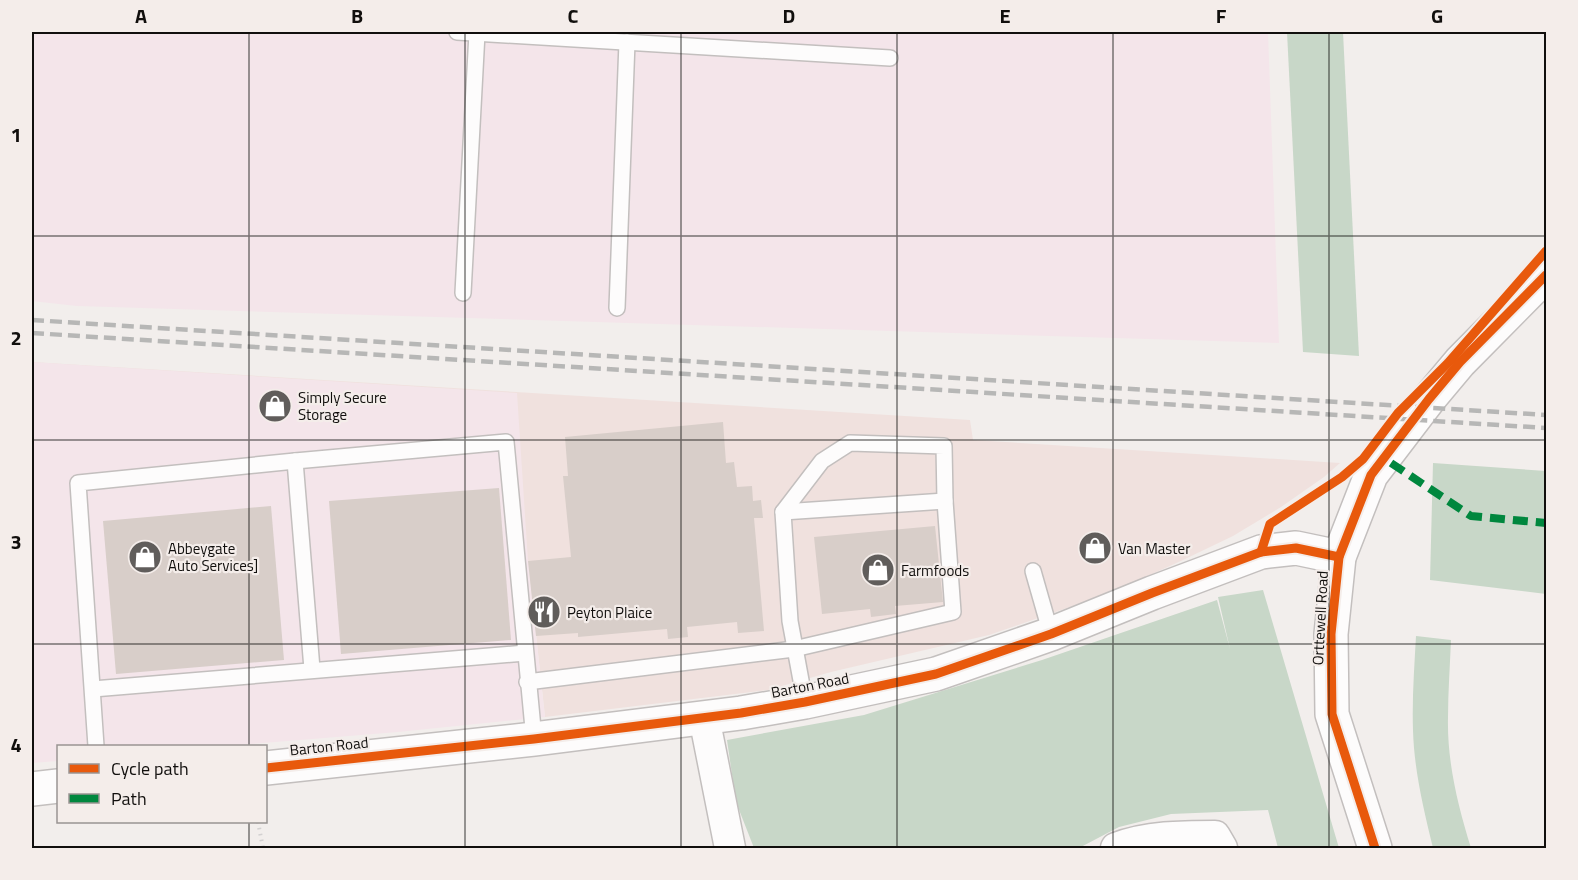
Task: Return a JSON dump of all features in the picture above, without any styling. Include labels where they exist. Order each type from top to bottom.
[{"type":"street","name":"Orttewell Road","points":[[1375,849],[1332,714],[1331,634],[1339,557],[1371,475],[1460,362],[1546,275]]},
{"type":"street","name":"Barton Road","points":[[267,768],[534,739],[805,702],[936,674],[1052,634],[1261,552],[1296,548],[1339,557]]},
{"type":"street","points":[[704,717],[730,849]]},
{"type":"street","points":[[32,789],[57,786]]},
{"type":"street","points":[[1116,849],[1128,843],[1178,836],[1215,836],[1222,849]]},
{"type":"lane","points":[[457,32],[890,58]]},
{"type":"lane","points":[[463,293],[477,33]]},
{"type":"lane","points":[[617,308],[627,42]]},
{"type":"lane","points":[[96,745],[78,483],[506,442],[534,739]]},
{"type":"lane","points":[[527,682],[794,649],[953,612],[945,501],[944,446],[850,443],[822,461],[783,512],[790,621],[794,649],[805,702]]},
{"type":"lane","points":[[294,461],[312,669]]},
{"type":"lane","points":[[783,512],[945,501]]},
{"type":"lane","points":[[1033,571],[1052,634]]},
{"type":"lane","points":[[93,689],[525,653]]},
{"type":"path","points":[[258,823],[263,849]]},
{"type":"shaded area","points":[[32,32],[1268,32],[1279,343],[77,306],[32,301]]},
{"type":"shaded area","points":[[32,362],[970,420],[973,440],[1340,463],[1281,507],[1233,536],[1110,593],[989,635],[831,672],[768,690],[545,717],[528,561],[32,419]]},
{"type":"shaded area","points":[[32,362],[517,393],[528,561],[545,717],[239,745],[57,745],[57,761],[32,763]]},
{"type":"green space","points":[[1287,32],[1343,32],[1359,356],[1303,352]]},
{"type":"green space","points":[[1433,463],[1546,471],[1546,594],[1430,580]]},
{"type":"green space","points":[[1263,590],[1339,848],[1278,848],[1268,810],[1171,814],[1119,827],[1079,848],[754,848],[736,802],[727,740],[864,715],[1042,660],[1217,600],[1230,649],[1218,597]]},
{"type":"green space","points":[[1416,636],[1451,640],[1449,751],[1458,800],[1471,848],[1433,848],[1419,786],[1414,748]]},
{"type":"building","points":[[723,422],[726,463],[734,462],[737,487],[752,486],[753,501],[761,500],[763,518],[754,518],[764,631],[738,633],[737,622],[687,627],[688,637],[668,639],[667,629],[578,637],[578,633],[536,636],[528,561],[571,557],[563,476],[568,476],[565,437]]},
{"type":"building","points":[[499,488],[511,640],[341,654],[329,501]]},
{"type":"building","points":[[271,506],[284,660],[116,674],[103,521]]},
{"type":"building","name":"Farmfoods","points":[[935,526],[943,602],[895,606],[896,614],[871,617],[870,609],[822,614],[814,537]]},
{"type":"railway","points":[[32,320],[1546,415]]},
{"type":"railway","points":[[32,333],[1546,428]]},
{"type":"marked path","points":[[1391,463],[1471,516],[1546,523]]},
{"type":"cycle path","points":[[1261,552],[1270,524],[1342,477],[1363,459],[1398,413],[1448,363],[1546,251]]},
{"type":"cycle path","points":[[1375,848],[1332,714],[1331,634],[1339,557],[1371,475],[1460,362],[1546,275]]},
{"type":"cycle path","points":[[267,768],[534,739],[741,713],[805,702],[936,674],[1051,634],[1261,552],[1296,548],[1339,557]]},
{"type":"place","name":"Simply Secure Storage","points":[[275,406]]},
{"type":"place","name":"Van Master","points":[[1095,548]]},
{"type":"place","name":"Abbeygate Auto Services]","points":[[145,557]]},
{"type":"place","name":"Farmfoods","points":[[878,570]]},
{"type":"place","name":"Peyton Plaice","points":[[544,612]]}]
